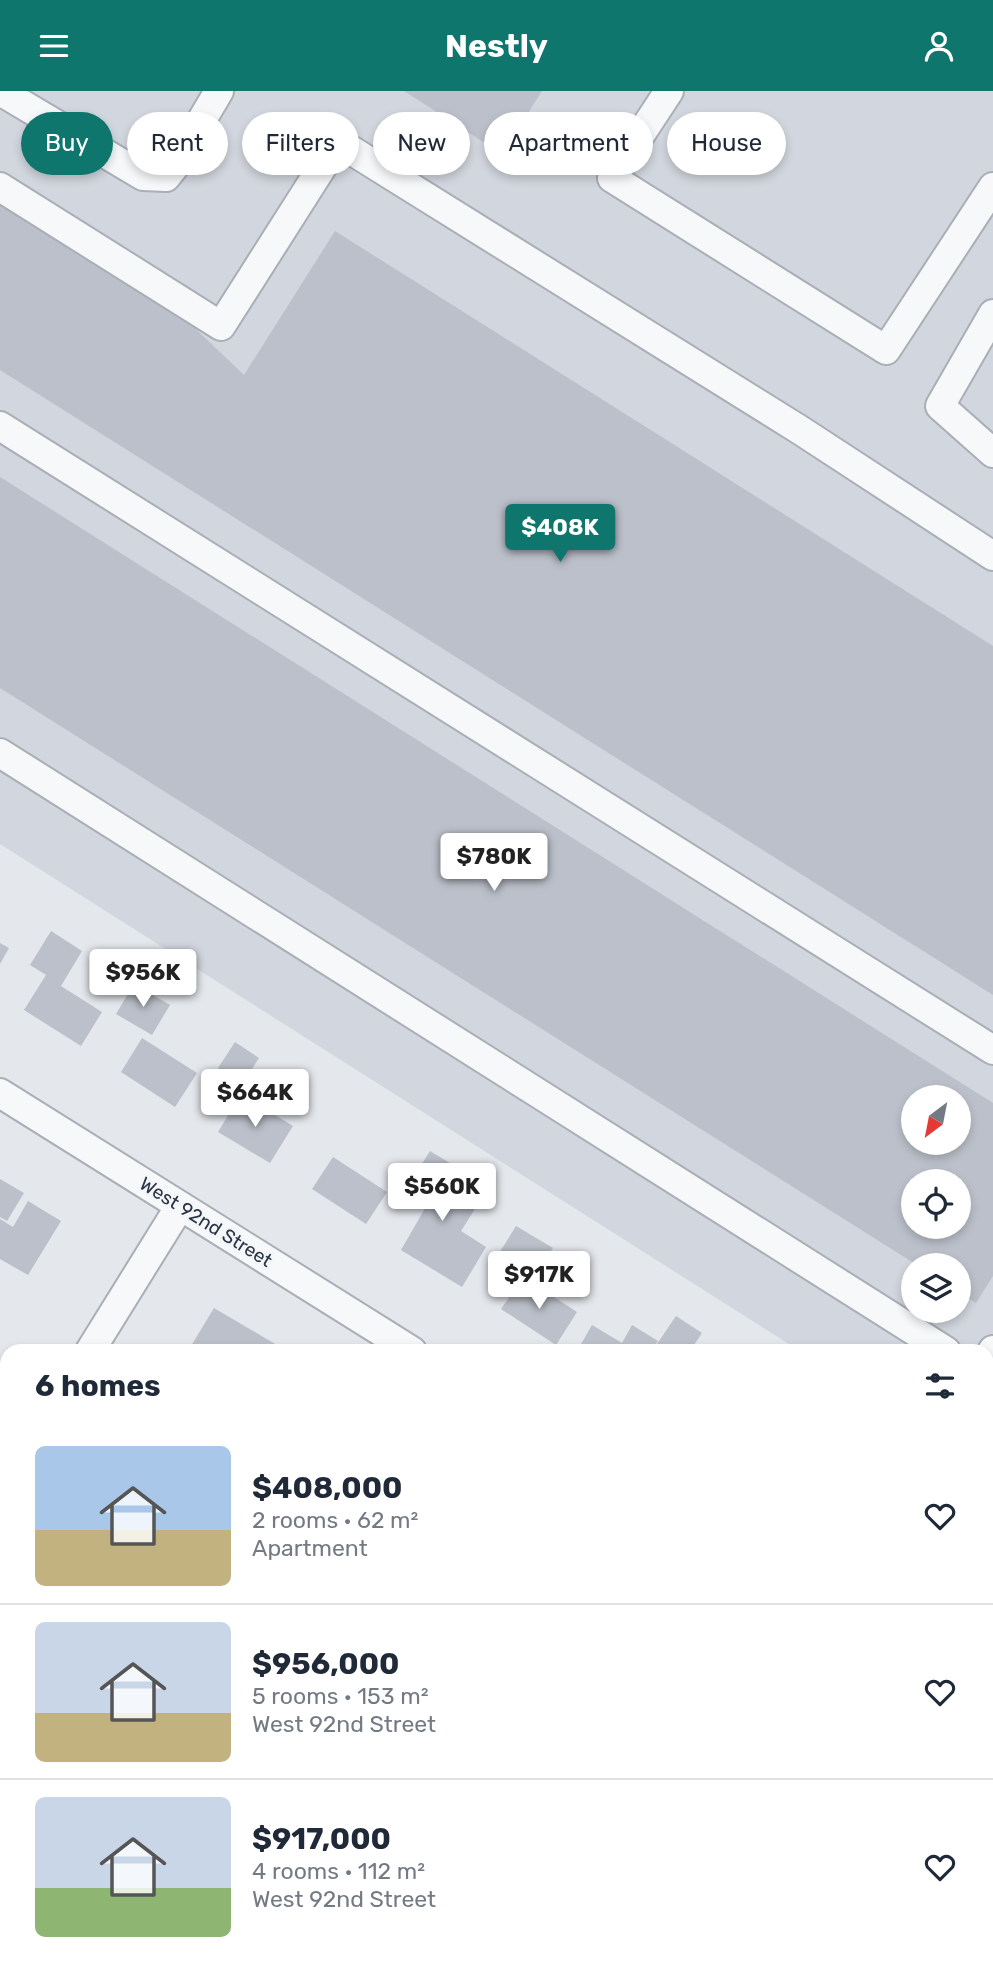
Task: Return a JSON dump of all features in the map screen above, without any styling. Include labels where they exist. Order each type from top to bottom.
[{"type":"street","points":[[0,91],[121,164],[143,176],[154,178],[166,177],[174,167],[219,91]]},
{"type":"street","points":[[669,91],[612,178],[886,350],[993,187]]},
{"type":"street","points":[[0,187],[221,326],[338,142],[800,430],[993,556]]},
{"type":"street","points":[[993,314],[940,407],[993,453]]},
{"type":"street","points":[[0,426],[993,1050]]},
{"type":"street","points":[[0,753],[935,1344]]},
{"type":"street","name":"West 92nd Street","points":[[0,1093],[401,1344]]},
{"type":"street","points":[[94,1344],[180,1206]]},
{"type":"shaded area","points":[[0,91],[993,91],[993,1344],[789,1344],[0,844]]},
{"type":"building","points":[[404,91],[542,91],[529,112],[484,112],[484,142],[470,133],[470,112],[437,112]]},
{"type":"building","points":[[0,201],[181,315],[244,375],[335,231],[993,646],[993,995],[0,370]]},
{"type":"building","points":[[0,477],[964,1085],[901,1085],[901,1155],[971,1155],[971,1089],[993,1103],[993,1276],[976,1303],[971,1300],[971,1253],[901,1255],[0,688]]},
{"type":"building","points":[[51,931],[82,951],[61,986],[102,1012],[81,1046],[24,1010],[46,975],[30,965]]},
{"type":"building","points":[[0,943],[9,948],[0,964]]},
{"type":"building","points":[[134,984],[170,1005],[152,1035],[116,1014]]},
{"type":"building","points":[[142,1038],[197,1073],[175,1107],[121,1072]]},
{"type":"building","points":[[235,1042],[259,1058],[243,1083],[218,1068]]},
{"type":"building","points":[[241,1094],[293,1126],[270,1163],[218,1132]]},
{"type":"building","points":[[430,1151],[458,1168],[448,1185],[478,1204],[461,1231],[486,1247],[462,1287],[401,1250],[427,1205],[405,1191]]},
{"type":"building","points":[[333,1157],[387,1192],[366,1224],[312,1189]]},
{"type":"building","points":[[0,1179],[24,1193],[7,1221],[0,1217]]},
{"type":"building","points":[[28,1201],[61,1221],[28,1275],[0,1259],[0,1219],[13,1227]]},
{"type":"building","points":[[516,1226],[553,1248],[535,1277],[498,1255]]},
{"type":"building","points":[[523,1277],[577,1312],[554,1344],[501,1309]]},
{"type":"building","points":[[214,1308],[275,1344],[192,1344]]},
{"type":"building","points":[[676,1316],[702,1333],[695,1344],[657,1344]]},
{"type":"building","points":[[592,1325],[622,1343],[632,1325],[658,1341],[656,1344],[581,1344]]}]
